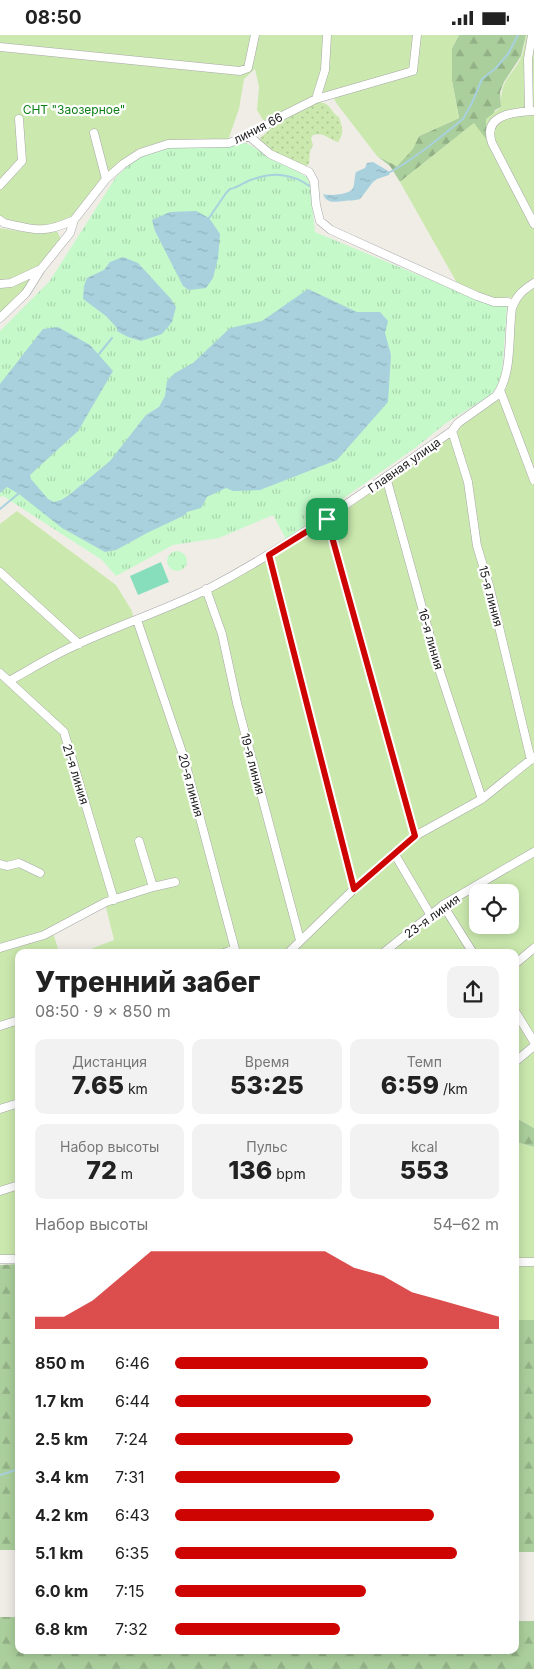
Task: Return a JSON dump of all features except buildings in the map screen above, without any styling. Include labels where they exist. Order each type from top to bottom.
[{"type":"street","points":[[0,47],[240,71],[248,68],[255,35]]},
{"type":"street","points":[[316,99],[325,71],[327,35]]},
{"type":"street","name":"линия 66","points":[[0,318],[26,293],[41,269],[70,233],[74,220],[106,179],[124,163],[140,153],[168,144],[230,143],[249,136],[272,121],[316,99],[413,71],[417,35]]},
{"type":"street","points":[[532,40],[528,68],[532,111],[495,120],[490,129],[490,137],[534,224]]},
{"type":"street","points":[[0,185],[22,161],[19,119]]},
{"type":"street","points":[[94,133],[106,179]]},
{"type":"street","points":[[249,136],[270,154],[309,172],[314,181],[316,205],[320,221],[331,230],[494,303],[508,302]]},
{"type":"street","points":[[0,220],[4,223],[35,231],[56,228],[74,220]]},
{"type":"street","points":[[56,228],[64,241]]},
{"type":"street","points":[[0,283],[11,283],[41,269]]},
{"type":"street","points":[[534,283],[521,292],[515,299],[512,308],[506,376],[500,390],[534,480]]},
{"type":"street","name":"Главная улица","points":[[9,681],[79,644],[206,589],[269,555],[327,519],[452,431],[458,423],[500,390]]},
{"type":"street","name":"15-я линия","points":[[452,431],[468,482],[477,546],[489,585],[533,759]]},
{"type":"street","name":"16-я линия","points":[[386,477],[439,669],[482,799]]},
{"type":"street","points":[[327,519],[415,836]]},
{"type":"street","points":[[269,555],[354,889]]},
{"type":"street","points":[[0,572],[79,644]]},
{"type":"street","name":"19-я линия","points":[[206,589],[222,634],[237,703],[300,939]]},
{"type":"street","name":"20-я линия","points":[[137,620],[184,758],[235,949]]},
{"type":"street","name":"21-я линия","points":[[0,673],[64,732],[114,900]]},
{"type":"street","points":[[291,949],[354,889],[415,836],[482,799],[533,759]]},
{"type":"street","points":[[139,841],[153,887]]},
{"type":"street","name":"23-я линия","points":[[388,949],[443,905],[534,852]]},
{"type":"street","points":[[394,853],[430,914]]},
{"type":"street","points":[[0,864],[7,866],[19,863],[40,873]]},
{"type":"street","points":[[2,948],[44,935],[106,902],[153,887],[175,883]]},
{"type":"street","points":[[443,905],[470,949]]},
{"type":"street","points":[[519,961],[534,948]]},
{"type":"street","points":[[519,1018],[534,1042]]},
{"type":"street","points":[[0,1026],[15,1021]]},
{"type":"street","points":[[519,1059],[534,1046]]},
{"type":"street","points":[[0,1109],[15,1104]]},
{"type":"street","points":[[0,1191],[15,1186]]},
{"type":"street","points":[[0,1259],[15,1259]]},
{"type":"street","points":[[519,1262],[534,1262]]},
{"type":"green space","name":"СНТ \"Заозерное\"","points":[[0,35],[459,35],[452,48],[452,81],[459,118],[419,136],[413,149],[397,166],[377,156],[332,95],[266,125],[257,110],[259,87],[255,69],[244,79],[239,109],[227,143],[168,144],[124,164],[74,220],[56,229],[63,243],[33,283],[0,318],[0,228],[24,232],[34,231],[0,220]]},
{"type":"green space","points":[[459,35],[526,35],[521,56],[504,82],[500,92],[501,107],[495,110],[486,140],[473,124],[400,182],[390,166],[377,156],[397,166],[412,149],[419,136],[459,118],[452,81],[452,48]]},
{"type":"green space","points":[[526,35],[534,35],[534,1128],[519,1119],[519,949],[91,949],[114,940],[105,903],[52,929],[58,949],[15,949],[15,1259],[0,1259],[0,524],[17,511],[116,585],[132,611],[134,621],[206,589],[386,477],[500,390],[515,299],[508,297],[495,299],[457,283],[400,182],[474,123],[486,139],[486,119],[501,107],[502,89],[522,55]]},
{"type":"green space","points":[[316,102],[325,103],[339,117],[342,133],[338,142],[323,135],[313,135],[311,138],[313,145],[310,151],[309,164],[306,166],[268,149],[259,139],[276,124]]},
{"type":"green space","points":[[246,143],[307,177],[310,185],[315,232],[493,306],[507,306],[502,374],[494,393],[446,423],[419,445],[286,539],[273,515],[219,538],[173,545],[116,576],[102,560],[3,496],[0,497],[0,331],[49,282],[116,177],[138,157],[164,147],[213,148]]},
{"type":"green space","points":[[177,551],[184,554],[187,561],[184,568],[177,571],[170,568],[167,561],[170,554]]},
{"type":"green space","points":[[161,562],[169,582],[138,595],[130,576]]},
{"type":"green space","points":[[519,1119],[534,1128],[534,1147],[519,1143]]},
{"type":"green space","points":[[519,1143],[534,1147],[534,1320],[519,1320]]},
{"type":"green space","points":[[15,1264],[15,1550],[0,1550],[0,1265]]},
{"type":"green space","points":[[519,1320],[534,1320],[534,1552],[519,1552]]},
{"type":"green space","points":[[0,1617],[15,1617],[15,1654],[519,1654],[519,1621],[534,1621],[534,1669],[0,1669]]},
{"type":"water","points":[[373,162],[390,172],[389,175],[373,182],[360,199],[334,202],[329,201],[325,197],[323,194],[339,194],[351,190],[354,186],[356,172],[365,168],[367,163]]},
{"type":"water","points":[[196,211],[209,218],[220,234],[218,258],[213,278],[206,288],[189,290],[183,286],[155,231],[152,220],[170,212]]},
{"type":"water","points":[[123,257],[138,263],[176,307],[172,322],[162,334],[141,341],[128,337],[117,331],[117,328],[106,316],[83,299],[87,278],[104,270],[110,262]]},
{"type":"water","points":[[308,289],[357,312],[380,312],[388,321],[385,333],[391,355],[388,402],[337,460],[260,490],[233,491],[226,488],[207,497],[201,508],[187,512],[185,515],[116,550],[105,552],[62,528],[19,494],[7,487],[0,493],[0,384],[43,329],[58,327],[90,345],[113,371],[78,431],[30,475],[31,479],[48,499],[54,502],[69,495],[110,461],[146,415],[159,407],[165,396],[167,381],[175,373],[193,363],[230,328],[262,321]]},
{"type":"waterway","points":[[390,172],[428,147],[463,119],[482,79],[496,68],[508,54],[518,35]]},
{"type":"waterway","points":[[209,218],[230,189],[256,178],[273,175],[288,176],[296,178],[311,187]]},
{"type":"waterway","points":[[99,354],[112,338]]},
{"type":"waterway","points":[[0,509],[18,494]]},
{"type":"waterway","points":[[0,1475],[15,1470]]},
{"type":"route","points":[[327,519],[415,836],[354,889],[269,555],[327,519]]}]
